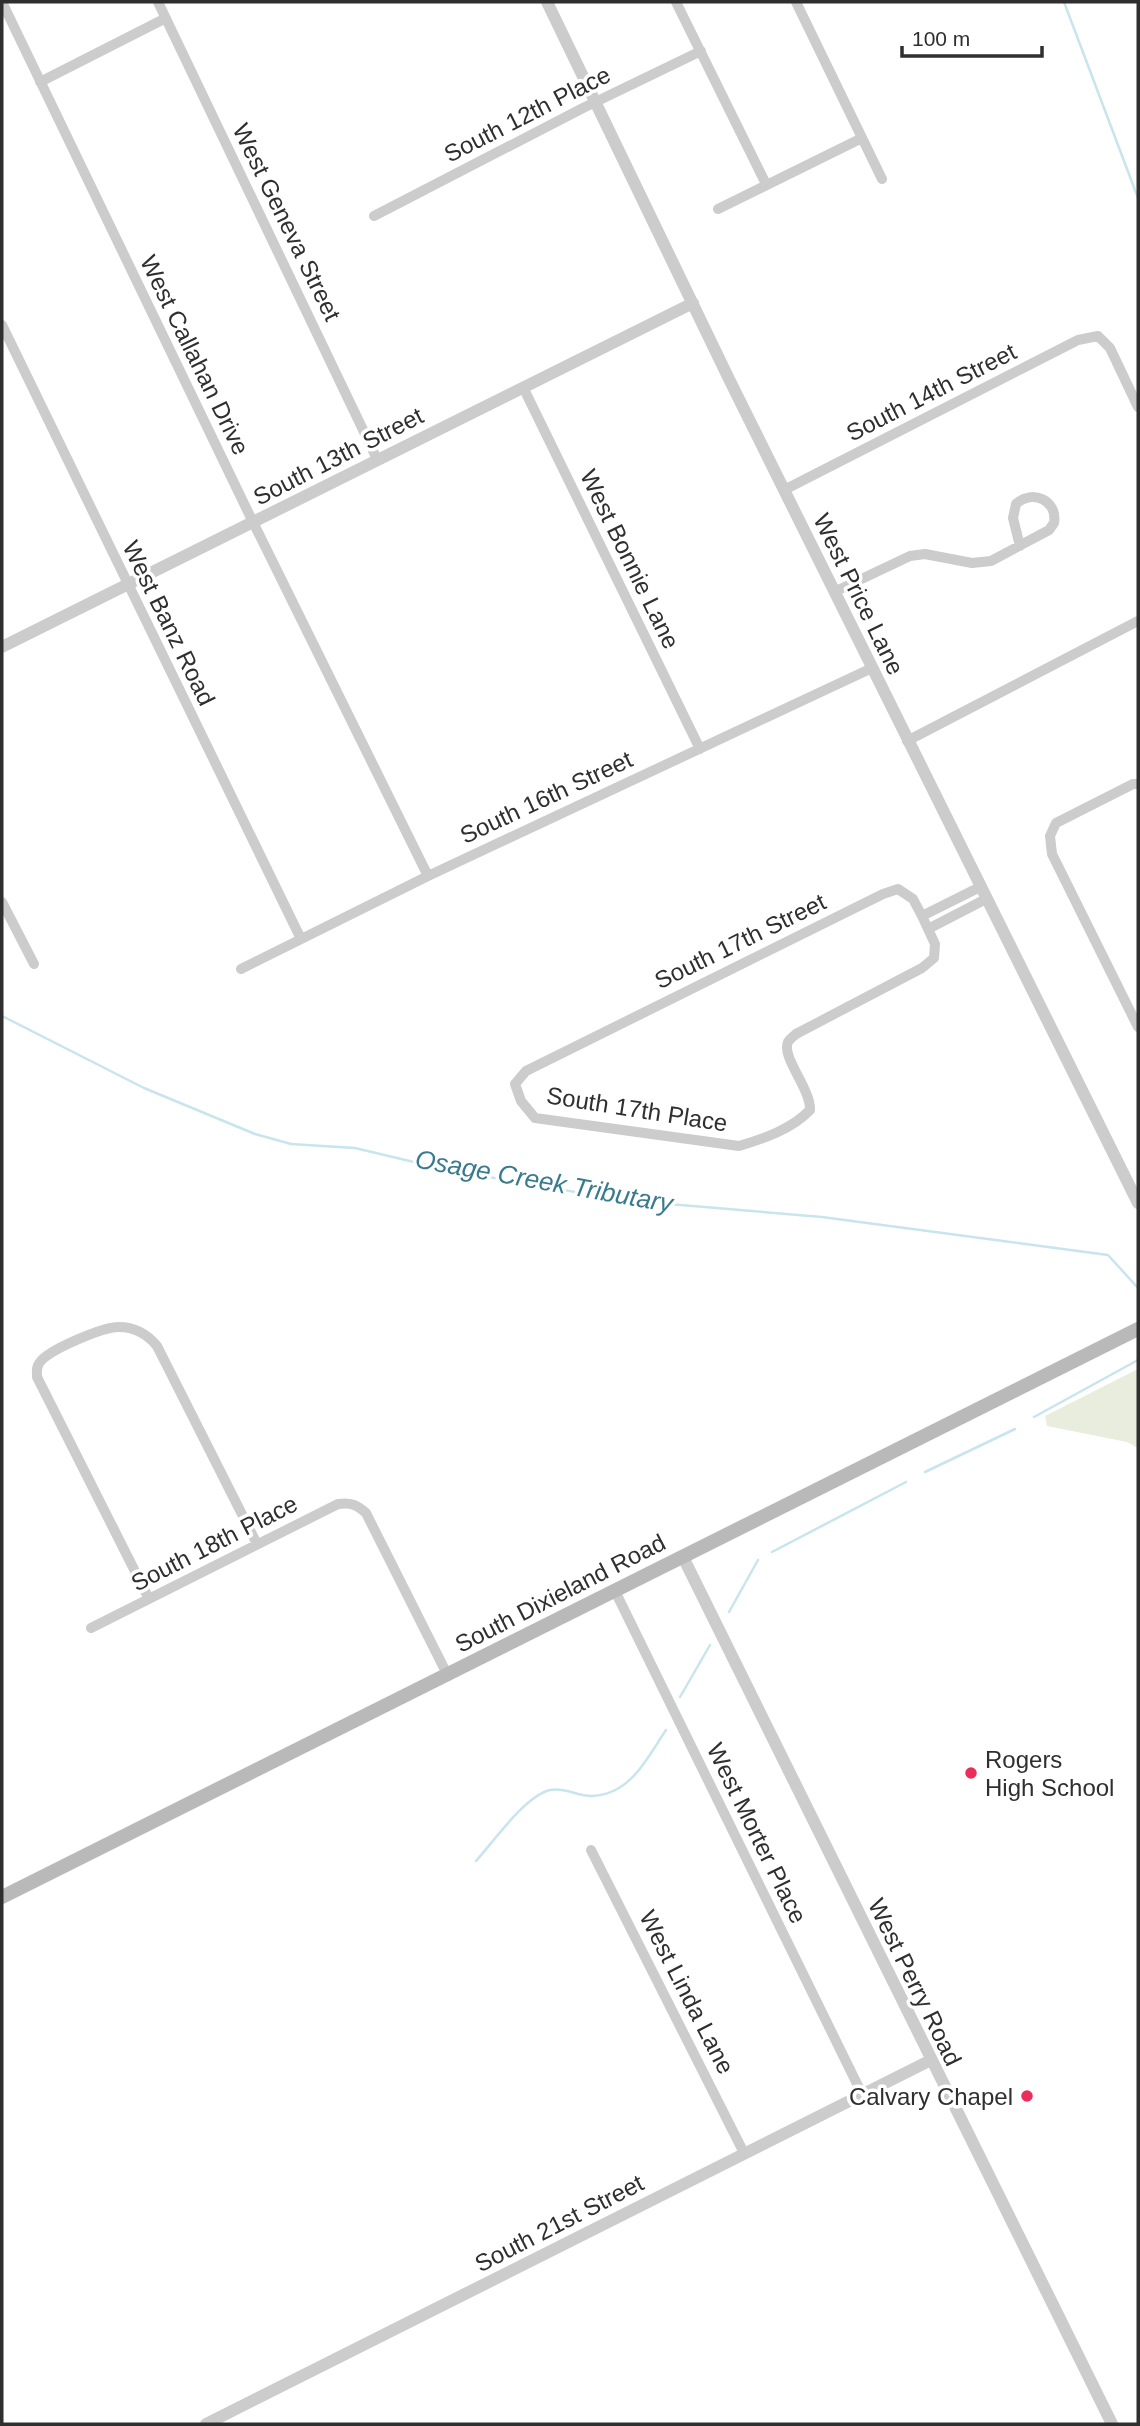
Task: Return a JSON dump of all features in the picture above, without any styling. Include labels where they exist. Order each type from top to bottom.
[{"type":"main road","name":"South Dixieland Road","points":[[2,1897],[1138,1329]]},
{"type":"street","name":"West Callahan Drive","points":[[2,2],[253,522],[428,876]]},
{"type":"street","name":"West Geneva Street","points":[[158,2],[377,460]]},
{"type":"street","name":"West Price Lane","points":[[547,2],[834,593],[1138,1203]]},
{"type":"street","points":[[676,2],[766,184]]},
{"type":"street","points":[[796,2],[882,179]]},
{"type":"street","points":[[40,82],[166,18]]},
{"type":"street","name":"South 12th Place","points":[[374,216],[701,51]]},
{"type":"street","points":[[718,209],[862,138]]},
{"type":"street","name":"South 13th Street","points":[[2,647],[693,303]]},
{"type":"street","name":"West Banz Road","points":[[2,325],[301,939]]},
{"type":"street","name":"South 14th Street","points":[[784,490],[1078,340],[1098,336],[1110,348],[1138,407]]},
{"type":"street","name":"West Bonnie Lane","points":[[523,387],[700,749]]},
{"type":"street","points":[[834,593],[910,556],[925,554],[963,562],[999,558],[1049,530],[1054,523],[1054,511],[1046,500],[1040,497],[1026,498],[1016,505],[1013,518],[1020,546]]},
{"type":"street","points":[[907,741],[1138,621]]},
{"type":"street","name":"South 16th Street","points":[[241,969],[428,876],[872,668]]},
{"type":"street","points":[[1138,784],[1133,784],[1056,823],[1050,836],[1052,854],[1138,1027]]},
{"type":"street","points":[[922,916],[979,887]]},
{"type":"street","name":"South 17th Street","points":[[515,1084],[526,1070],[883,894],[898,889],[912,899],[922,916]]},
{"type":"street","points":[[928,929],[986,900]]},
{"type":"street","points":[[2,902],[34,964]]},
{"type":"street","name":"South 17th Place","points":[[515,1084],[521,1101],[535,1118],[738,1146],[760,1140],[801,1119],[810,1110],[811,1100],[787,1053],[788,1043],[796,1034],[922,968],[934,958],[935,944],[922,916]]},
{"type":"street","points":[[149,1599],[37,1377],[39,1363],[58,1350],[104,1328],[129,1328],[144,1332],[157,1346],[257,1544]]},
{"type":"street","name":"South 18th Place","points":[[91,1628],[338,1504],[357,1505],[366,1513],[448,1676]]},
{"type":"street","name":"West Perry Road","points":[[683,1557],[1112,2424]]},
{"type":"street","name":"West Morter Place","points":[[615,1591],[862,2094]]},
{"type":"street","name":"West Linda Lane","points":[[592,1850],[744,2154]]},
{"type":"street","name":"South 21st Street","points":[[206,2424],[931,2060]]},
{"type":"green space","points":[[1138,1369],[1138,1448],[1127,1442],[1047,1426],[1045,1416]]},
{"type":"waterway","points":[[1064,2],[1138,198]]},
{"type":"waterway","name":"Osage Creek Tributary","points":[[2,1016],[144,1088],[255,1134],[291,1144],[355,1148],[531,1185],[633,1201],[822,1217],[1108,1255],[1138,1288]]},
{"type":"waterway","points":[[1034,1417],[1138,1360]]},
{"type":"waterway","points":[[925,1472],[1015,1429]]},
{"type":"waterway","points":[[772,1552],[906,1482]]},
{"type":"waterway","points":[[729,1612],[758,1560]]},
{"type":"waterway","points":[[680,1697],[710,1645]]},
{"type":"waterway","points":[[476,1861],[520,1810],[540,1794],[556,1789],[593,1796],[618,1789],[637,1773],[666,1730]]},
{"type":"place","name":"Rogers High School","points":[[971,1773]]},
{"type":"place","name":"Calvary Chapel","points":[[1027,2096]]}]
